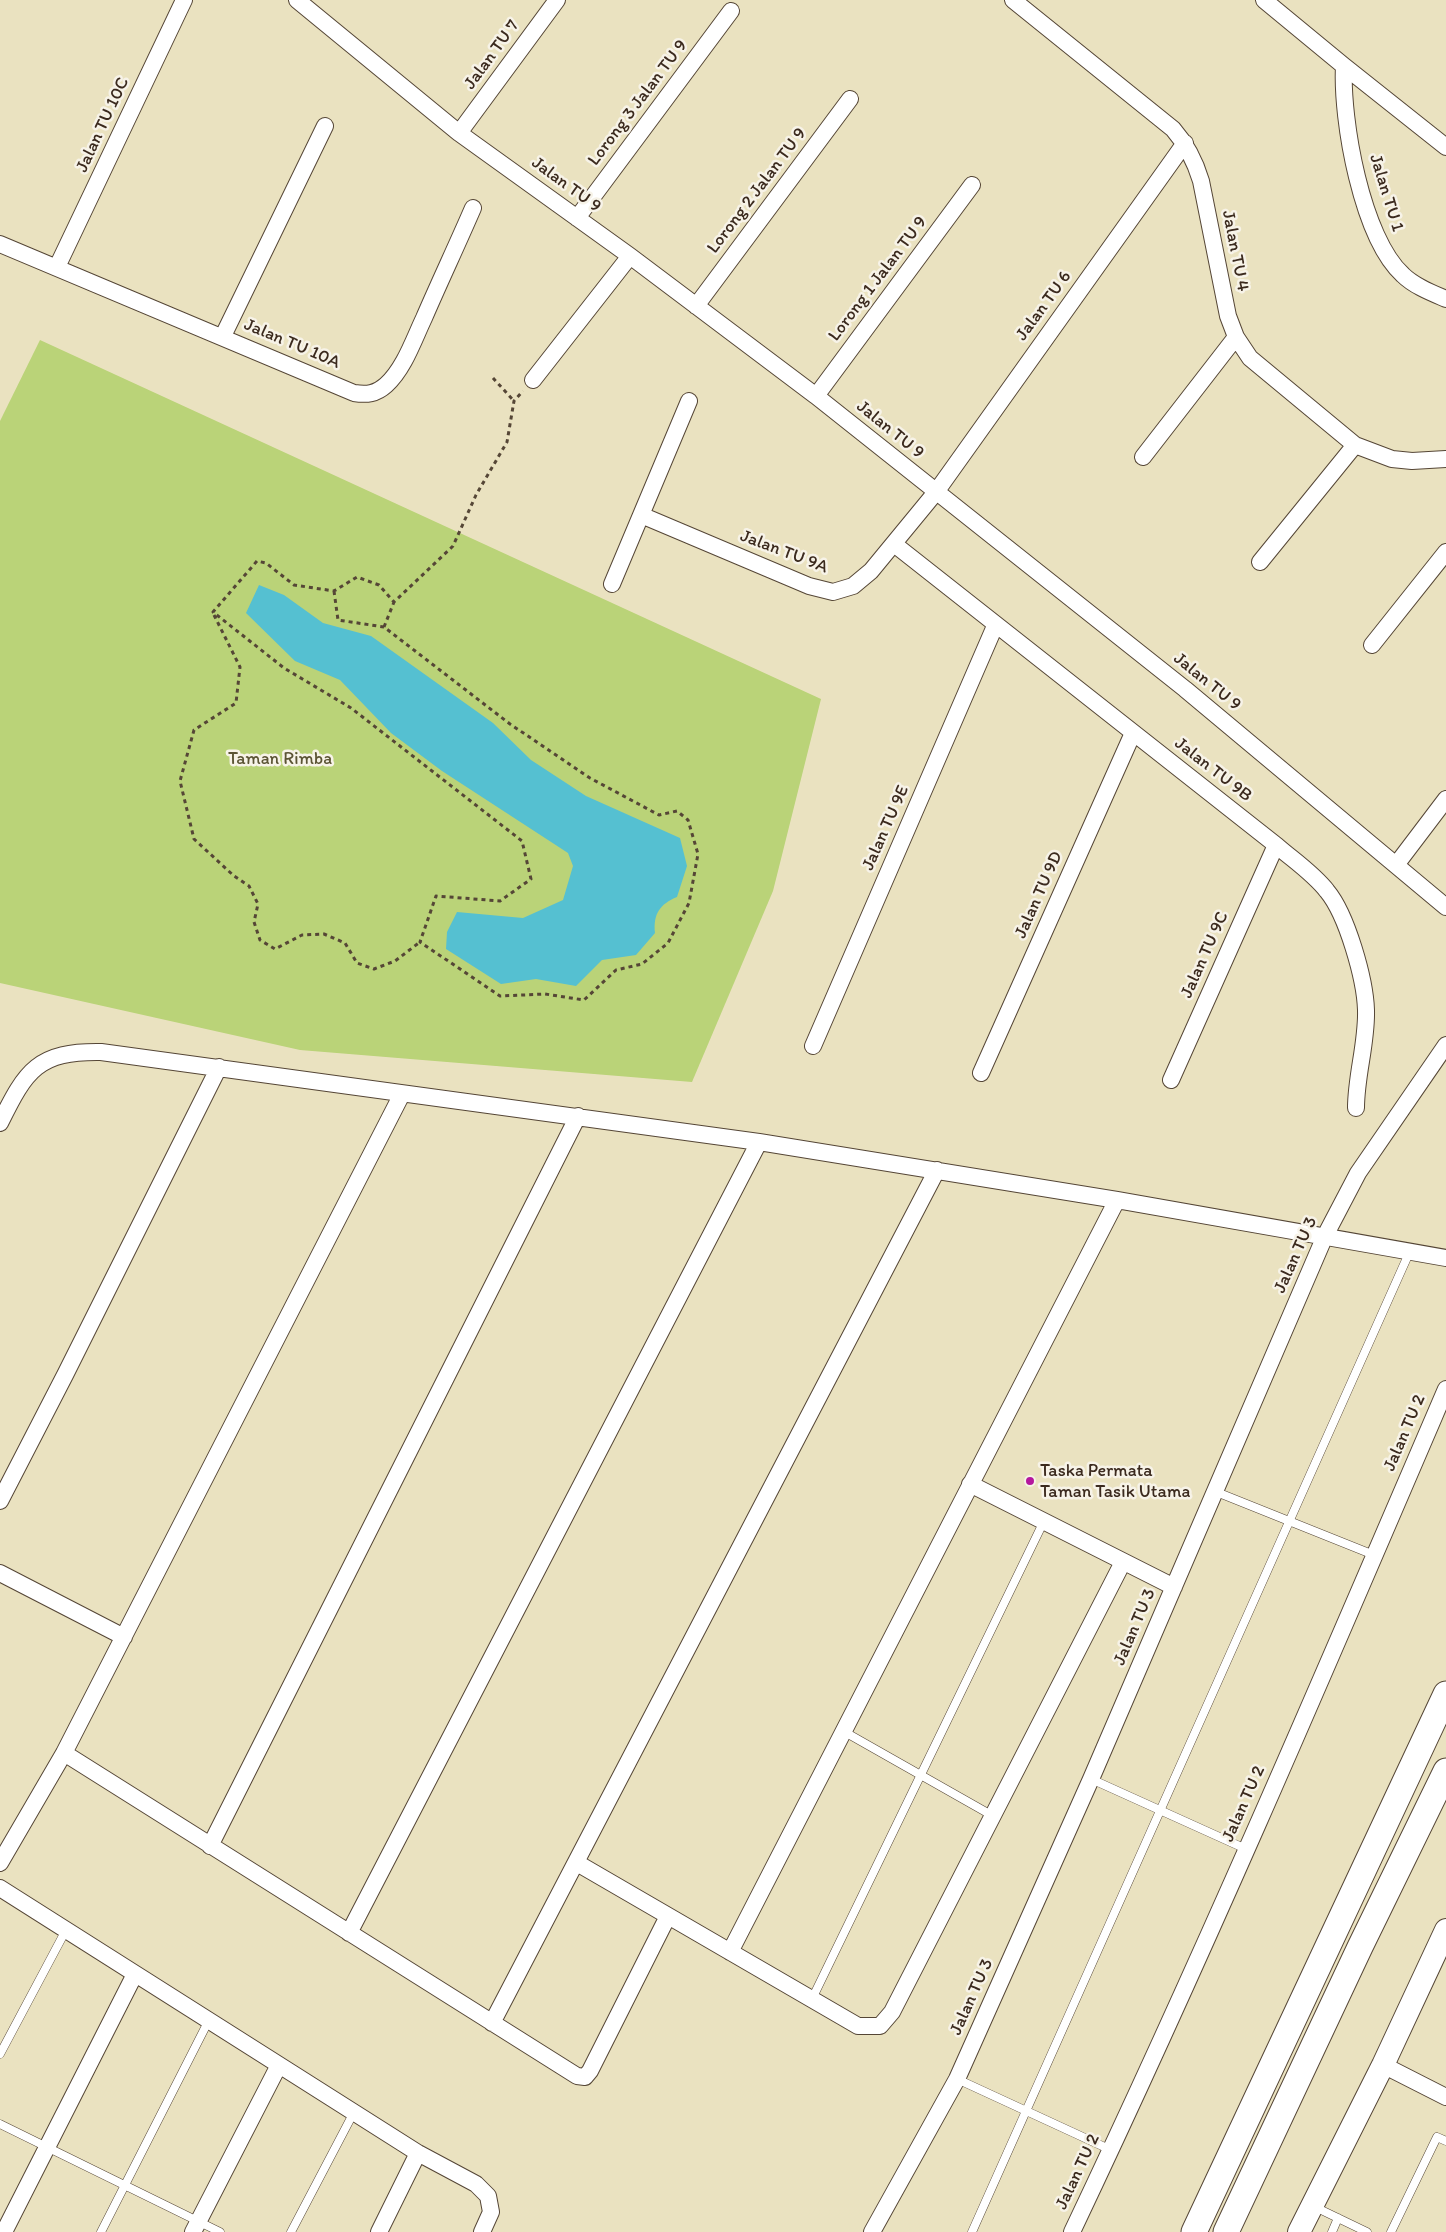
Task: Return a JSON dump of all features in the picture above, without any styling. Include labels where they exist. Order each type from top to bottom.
[{"type":"main road","points":[[1194,2232],[1446,1694]]},
{"type":"main road","points":[[1226,2232],[1360,1947],[1446,1771]]},
{"type":"street","name":"Jalan TU 10C","points":[[57,267],[184,0]]},
{"type":"street","name":"Jalan TU 9","points":[[297,0],[459,133],[630,256],[816,396],[1185,689],[1446,907]]},
{"type":"street","name":"Jalan TU 7","points":[[459,133],[557,0]]},
{"type":"street","name":"Jalan TU 4","points":[[1013,0],[1173,129],[1186,143],[1195,161],[1201,181],[1228,316],[1236,337],[1250,358],[1355,445],[1392,459],[1412,461],[1446,459]]},
{"type":"street","points":[[1264,0],[1446,147]]},
{"type":"street","name":"Lorong 3 Jalan TU 9","points":[[577,218],[731,11]]},
{"type":"street","name":"Jalan TU 1","points":[[1344,66],[1342,88],[1345,118],[1364,202],[1379,242],[1403,276],[1427,291],[1446,299]]},
{"type":"street","name":"Lorong 2 Jalan TU 9","points":[[696,306],[850,99]]},
{"type":"street","points":[[224,336],[325,126]]},
{"type":"street","name":"Jalan TU 6","points":[[936,492],[1186,143]]},
{"type":"street","name":"Lorong 1 Jalan TU 9","points":[[816,396],[972,185]]},
{"type":"street","name":"Jalan TU 10A","points":[[0,244],[224,336],[354,393],[366,395],[377,392],[387,384],[405,356],[473,208]]},
{"type":"street","points":[[533,380],[630,256]]},
{"type":"street","points":[[1143,457],[1236,337]]},
{"type":"street","points":[[612,584],[689,401]]},
{"type":"street","points":[[1260,562],[1355,445]]},
{"type":"street","name":"Jalan TU 9A","points":[[641,515],[809,586],[833,592],[853,586],[871,571],[936,492]]},
{"type":"street","name":"Jalan TU 9B","points":[[894,544],[1276,846],[1308,872],[1328,892],[1342,916],[1358,967],[1366,1009],[1364,1045],[1356,1088],[1356,1108]]},
{"type":"street","points":[[1372,645],[1446,552]]},
{"type":"street","name":"Jalan TU 9E","points":[[812,1046],[996,626]]},
{"type":"street","name":"Jalan TU 9D","points":[[981,1073],[1133,733]]},
{"type":"street","points":[[1396,865],[1446,800]]},
{"type":"street","name":"Jalan TU 9C","points":[[1171,1080],[1276,846]]},
{"type":"street","name":"Jalan TU 3","points":[[872,2232],[957,2079],[1091,1779],[1325,1236],[1358,1173],[1446,1045]]},
{"type":"street","points":[[0,1123],[15,1092],[32,1071],[52,1057],[75,1052],[101,1052],[760,1142],[1117,1200],[1446,1258]]},
{"type":"street","points":[[0,1501],[65,1375],[218,1067]]},
{"type":"street","points":[[0,1863],[64,1752],[402,1094]]},
{"type":"street","points":[[210,1846],[578,1116]]},
{"type":"street","points":[[349,1933],[760,1142]]},
{"type":"street","points":[[492,2023],[577,1864],[936,1170]]},
{"type":"street","points":[[730,1952],[1117,1200]]},
{"type":"street","name":"Jalan TU 2","points":[[1072,2232],[1246,1849],[1446,1389]]},
{"type":"street","points":[[970,1484],[1174,1587]]},
{"type":"street","points":[[577,1864],[858,2026],[880,2026],[892,2012],[1123,1562]]},
{"type":"street","points":[[0,1573],[124,1637]]},
{"type":"street","points":[[64,1752],[210,1846],[577,2076],[585,2077],[590,2072],[668,1916]]},
{"type":"street","points":[[0,1888],[418,2153],[476,2184],[488,2196],[492,2212],[482,2232]]},
{"type":"street","points":[[1299,2232],[1383,2065],[1446,1930]]},
{"type":"street","points":[[4,2232],[135,1974]]},
{"type":"street","points":[[196,2227],[279,2065]]},
{"type":"street","points":[[1383,2065],[1446,2097]]},
{"type":"street","points":[[379,2232],[418,2153]]},
{"type":"lane","points":[[972,2232],[1410,1251]]},
{"type":"lane","points":[[1214,1492],[1374,1556]]},
{"type":"lane","points":[[812,1999],[1044,1521]]},
{"type":"lane","points":[[843,1731],[993,1816]]},
{"type":"lane","points":[[1091,1779],[1246,1849]]},
{"type":"lane","points":[[0,2054],[66,1930]]},
{"type":"lane","points":[[101,2232],[123,2185],[208,2020]]},
{"type":"lane","points":[[957,2079],[1110,2150]]},
{"type":"lane","points":[[291,2232],[354,2112]]},
{"type":"lane","points":[[0,2124],[123,2185],[196,2227],[220,2232]]},
{"type":"lane","points":[[1391,2232],[1437,2137],[1446,2141]]},
{"type":"lane","points":[[1312,2205],[1367,2232]]},
{"type":"lane","points":[[1332,2232],[1338,2218]]},
{"type":"path","points":[[493,378],[514,402]]},
{"type":"path","points":[[384,627],[394,602],[416,584],[454,546],[476,495],[507,442],[514,402],[533,380]]},
{"type":"path","points":[[213,612],[257,561],[266,563],[294,585],[334,591],[357,577],[379,585],[394,602]]},
{"type":"path","points":[[334,591],[338,620],[384,627],[510,724],[590,778],[659,814],[677,811],[688,820],[698,854],[689,903],[668,943],[642,964],[616,970],[584,1000],[544,994],[500,996],[420,942]]},
{"type":"path","points":[[213,612],[284,668],[351,708],[522,841],[531,878],[500,901],[436,896],[420,942],[395,961],[374,969],[357,963],[345,943],[324,934],[302,935],[275,949],[260,940],[254,922],[258,904],[249,886],[234,876],[194,839],[180,782],[194,730],[236,703],[240,667],[213,612]]},
{"type":"green space","name":"Taman Rimba","points":[[40,340],[821,699],[773,891],[692,1082],[300,1050],[0,983],[0,421]]},
{"type":"water","points":[[259,585],[284,595],[323,623],[371,636],[493,723],[531,760],[586,796],[680,838],[687,866],[677,897],[662,906],[655,920],[655,933],[636,955],[602,960],[576,986],[536,979],[501,984],[446,949],[447,932],[457,912],[523,918],[563,900],[573,866],[568,853],[442,771],[391,733],[340,680],[295,661],[246,613]]},
{"type":"place","name":"Taska Permata Taman Tasik Utama","points":[[1030,1481]]}]
